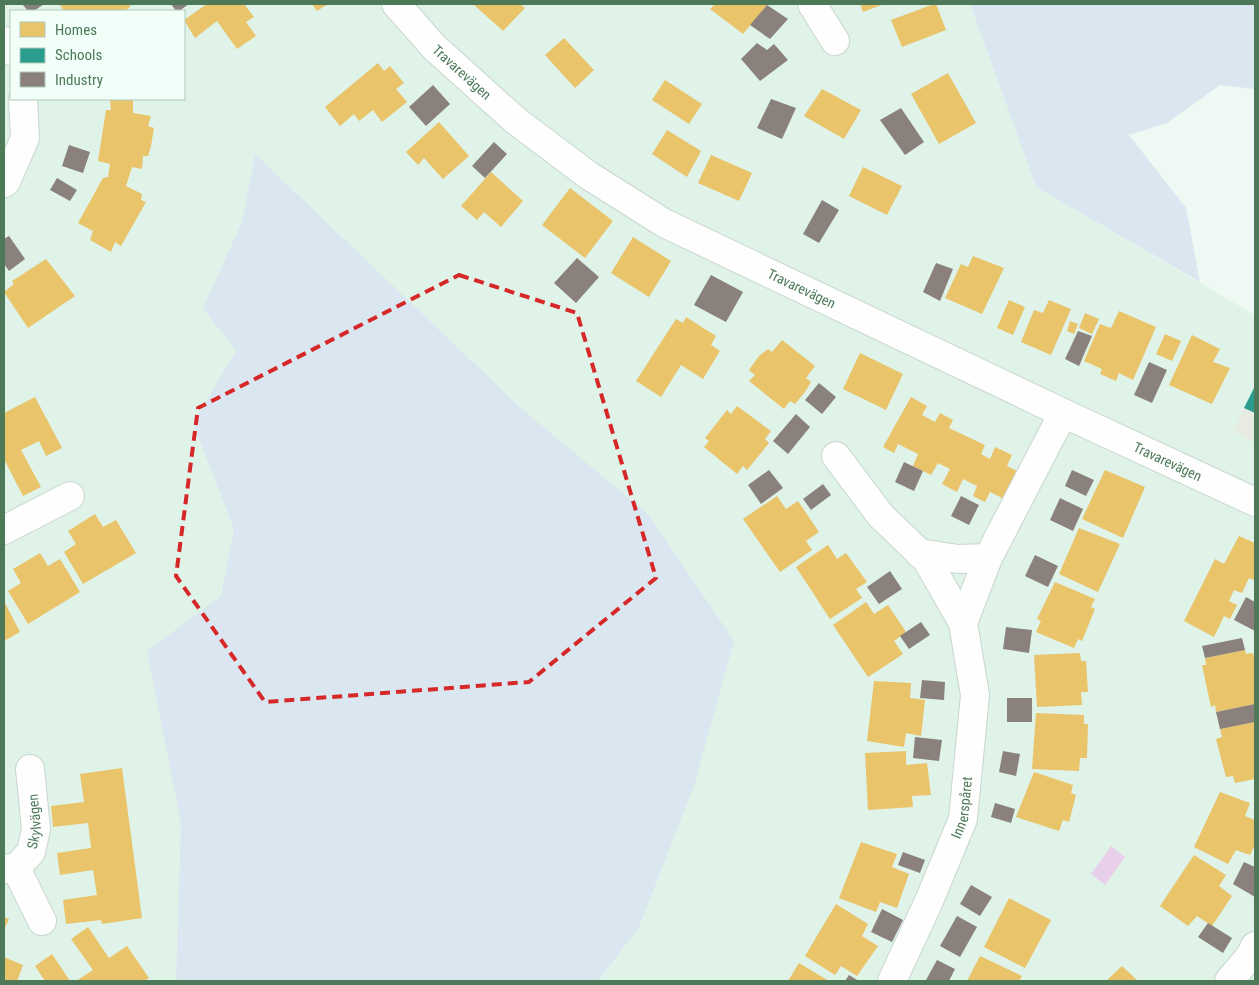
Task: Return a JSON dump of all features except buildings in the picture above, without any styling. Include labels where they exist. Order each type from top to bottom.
[{"type":"street","name":"Travarevägen","points":[[396,4],[434,47],[515,120],[588,174],[664,223],[1062,413],[1255,502]]},
{"type":"street","points":[[812,4],[835,42]]},
{"type":"street","points":[[4,183],[25,138],[24,100]]},
{"type":"street","points":[[963,623],[988,558],[1062,413]]},
{"type":"street","name":"Innerspåret","points":[[836,456],[881,516],[927,560],[963,623],[976,695],[962,819],[929,901],[892,981]]},
{"type":"street","points":[[4,530],[70,496]]},
{"type":"street","points":[[919,553],[958,559],[988,558]]},
{"type":"street","name":"Skylvägen","points":[[30,769],[36,829],[31,852],[10,869],[42,920]]},
{"type":"street","points":[[1230,981],[1250,956],[1255,946]]},
{"type":"highlighted area","points":[[459,275],[577,313],[656,578],[529,682],[265,702],[176,576],[198,408]]},
{"type":"shaded area","points":[[4,4],[970,4],[1036,187],[1255,315],[1255,981],[4,981]]},
{"type":"shaded area","points":[[970,4],[1255,4],[1255,89],[1220,85],[1167,123],[1129,135],[1186,208],[1200,282],[1036,187]]},
{"type":"shaded area","points":[[255,154],[522,409],[649,515],[734,641],[694,786],[639,927],[598,981],[176,981],[181,823],[147,651],[221,596],[234,529],[193,423],[236,351],[203,308],[242,222]]},
{"type":"shaded area","points":[[1244,408],[1255,413],[1255,443],[1233,432]]},
{"type":"shaded area","points":[[1111,846],[1125,857],[1105,885],[1091,874]]}]
